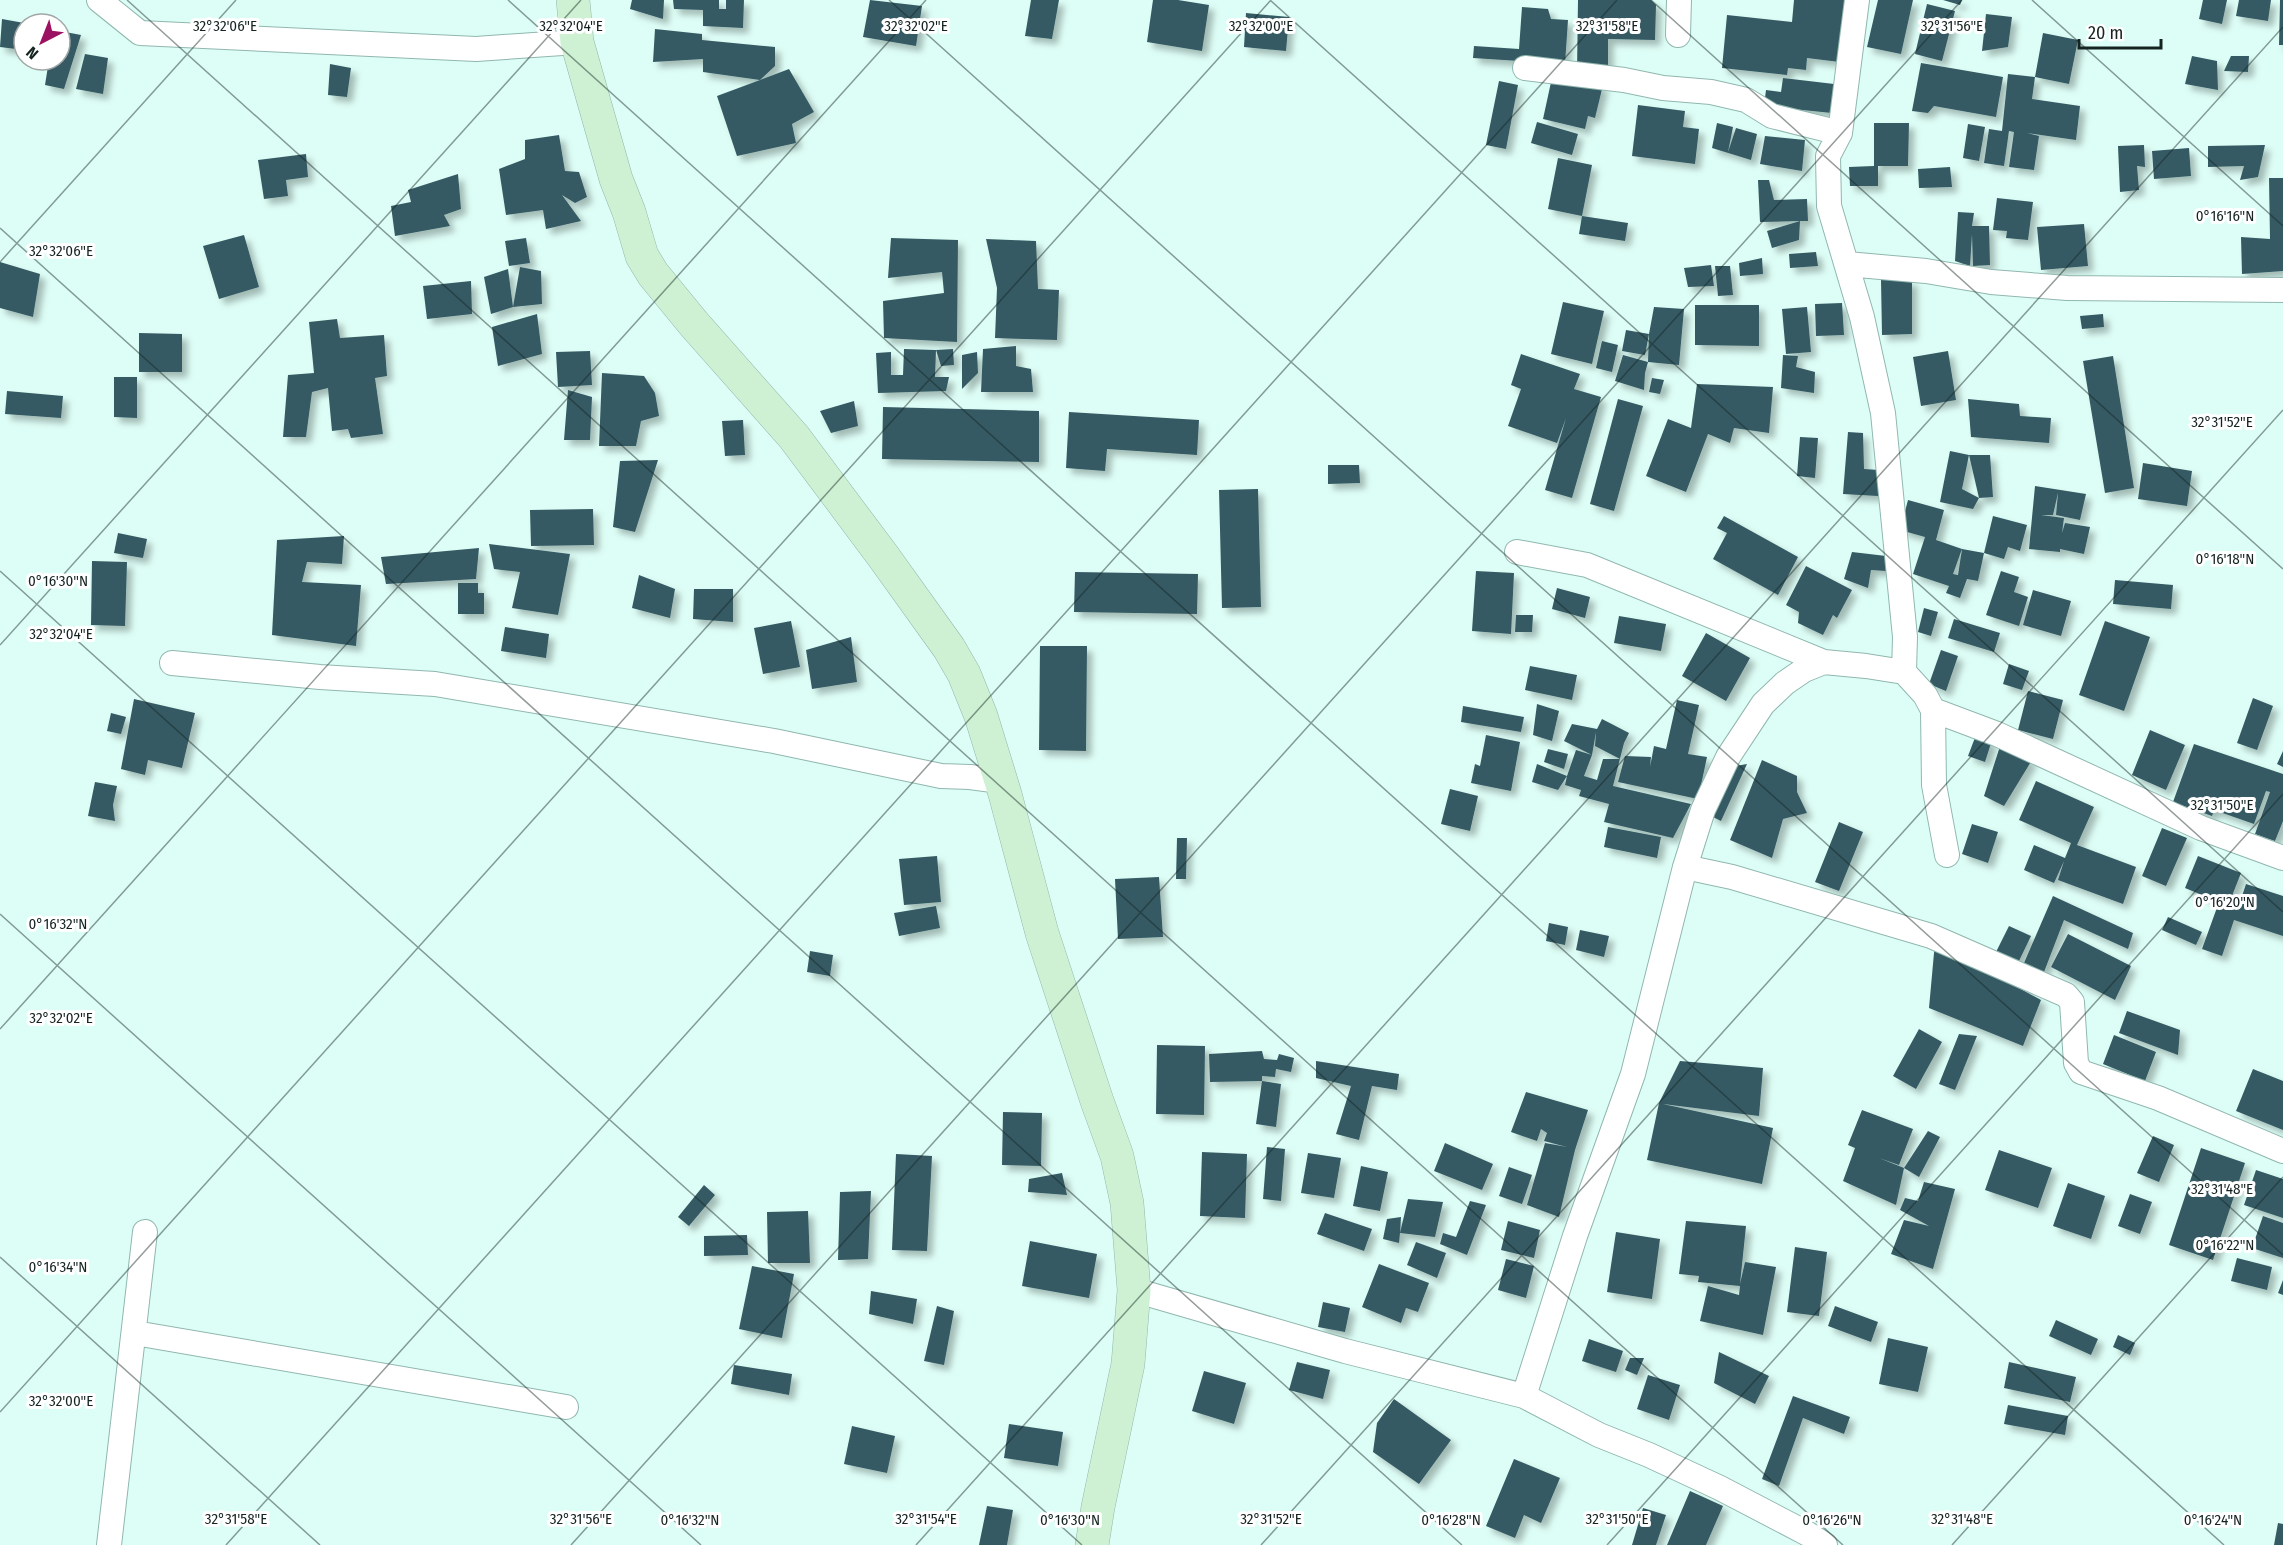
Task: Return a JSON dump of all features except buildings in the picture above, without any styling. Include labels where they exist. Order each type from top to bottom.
[{"type":"street","points":[[99,0],[140,33],[476,49],[577,42]]},
{"type":"street","points":[[573,0],[577,42],[616,179],[642,256],[694,324],[794,437],[884,556],[949,648],[964,674],[981,716],[1042,933],[1117,1156],[1126,1203],[1134,1290],[1128,1364],[1092,1545]]},
{"type":"street","points":[[1678,35],[1680,0]]},
{"type":"street","points":[[1857,0],[1840,133],[1828,156],[1828,206],[1862,317],[1883,413],[1905,637],[1904,672]]},
{"type":"street","points":[[1525,68],[1624,80],[1663,88],[1711,92],[1746,100],[1772,117],[1840,133]]},
{"type":"street","points":[[1847,264],[1926,271],[1990,282],[2067,288],[2283,290]]},
{"type":"street","points":[[1517,552],[1587,565],[1824,662],[1904,672],[1925,695],[1933,711],[1934,785],[1947,855]]},
{"type":"street","points":[[1524,1396],[1575,1236],[1633,1074],[1685,867],[1703,810],[1728,757],[1763,704],[1785,683],[1804,670],[1824,662]]},
{"type":"street","points":[[172,663],[320,677],[435,684],[774,741],[941,776],[1000,781]]},
{"type":"street","points":[[1933,711],[1997,734],[2201,828],[2283,858]]},
{"type":"street","points":[[1685,867],[1732,877],[1931,936],[2066,995],[2072,1002],[2076,1063],[2081,1072],[2158,1098],[2283,1150]]},
{"type":"street","points":[[109,1545],[145,1232]]},
{"type":"street","points":[[1134,1290],[1345,1351],[1524,1396],[1599,1435],[1720,1488],[1825,1545]]},
{"type":"street","points":[[135,1332],[566,1407]]}]
